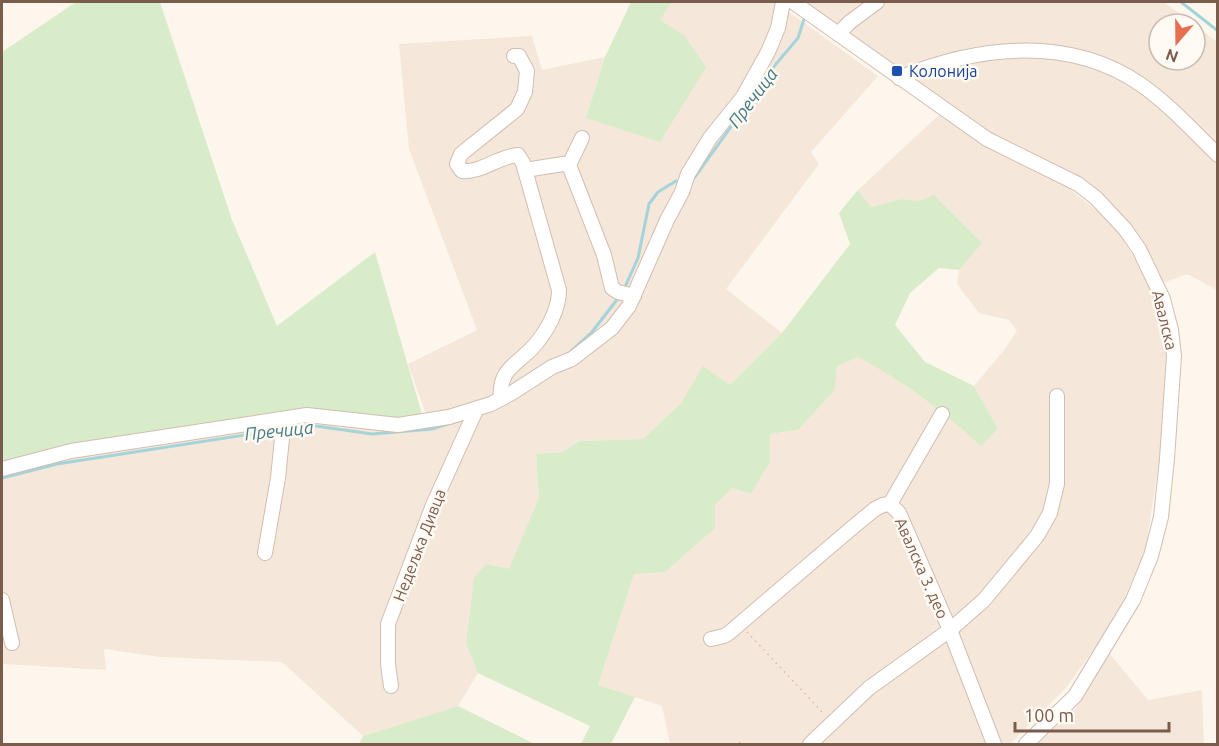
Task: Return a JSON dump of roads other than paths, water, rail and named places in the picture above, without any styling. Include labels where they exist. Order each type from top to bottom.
[{"type":"street","points":[[2,469],[71,451],[283,426],[307,415],[398,425],[474,415],[552,367],[572,359],[612,328],[623,315],[626,294],[682,192],[688,174],[710,138],[743,97],[768,52],[778,28],[783,2]]},
{"type":"street","name":"Авалска","points":[[794,2],[987,139],[1078,184],[1096,198],[1125,229],[1139,249],[1163,299],[1171,330],[1174,356],[1161,518],[1151,556],[1133,600],[1075,696],[1026,744]]},
{"type":"street","points":[[838,34],[877,2]]},
{"type":"street","points":[[900,78],[918,70],[992,52],[1048,51],[1074,55],[1094,60],[1141,85],[1218,155]]},
{"type":"street","points":[[501,399],[500,387],[505,373],[534,346],[559,302],[559,290],[525,170],[518,154],[507,155],[471,172],[462,171],[457,164],[461,154],[489,129],[517,109],[525,92],[527,71],[523,60],[519,56],[514,56]]},
{"type":"street","points":[[582,138],[569,165],[604,255],[612,288],[626,294]]},
{"type":"street","points":[[525,170],[569,165]]},
{"type":"street","points":[[810,744],[869,688],[950,630],[997,586],[1037,536],[1050,513],[1058,484],[1057,396]]},
{"type":"street","points":[[890,504],[942,414]]},
{"type":"street","name":"Недељка Дивца","points":[[391,686],[388,664],[388,624],[433,505],[474,415]]},
{"type":"street","points":[[265,554],[277,489],[283,426]]},
{"type":"street","name":"Авалска 3. део","points":[[711,639],[724,636],[875,509],[890,504],[899,513],[950,630],[994,744]]},
{"type":"street","points":[[2,600],[12,644]]},
{"type":"waterway","points":[[1181,2],[1218,31]]},
{"type":"waterway","name":"Пречица","points":[[695,177],[776,64],[798,38],[805,16]]},
{"type":"waterway","name":"Пречица","points":[[624,289],[638,258],[649,204],[658,192],[676,181]]},
{"type":"waterway","name":"Пречица","points":[[570,352],[592,332],[619,297]]},
{"type":"waterway","name":"Пречица","points":[[287,429],[309,425],[372,434],[432,429],[461,420]]},
{"type":"waterway","name":"Пречица","points":[[2,478],[57,464],[277,430]]},
{"type":"place","name":"Колонија","points":[[897,71]]}]
